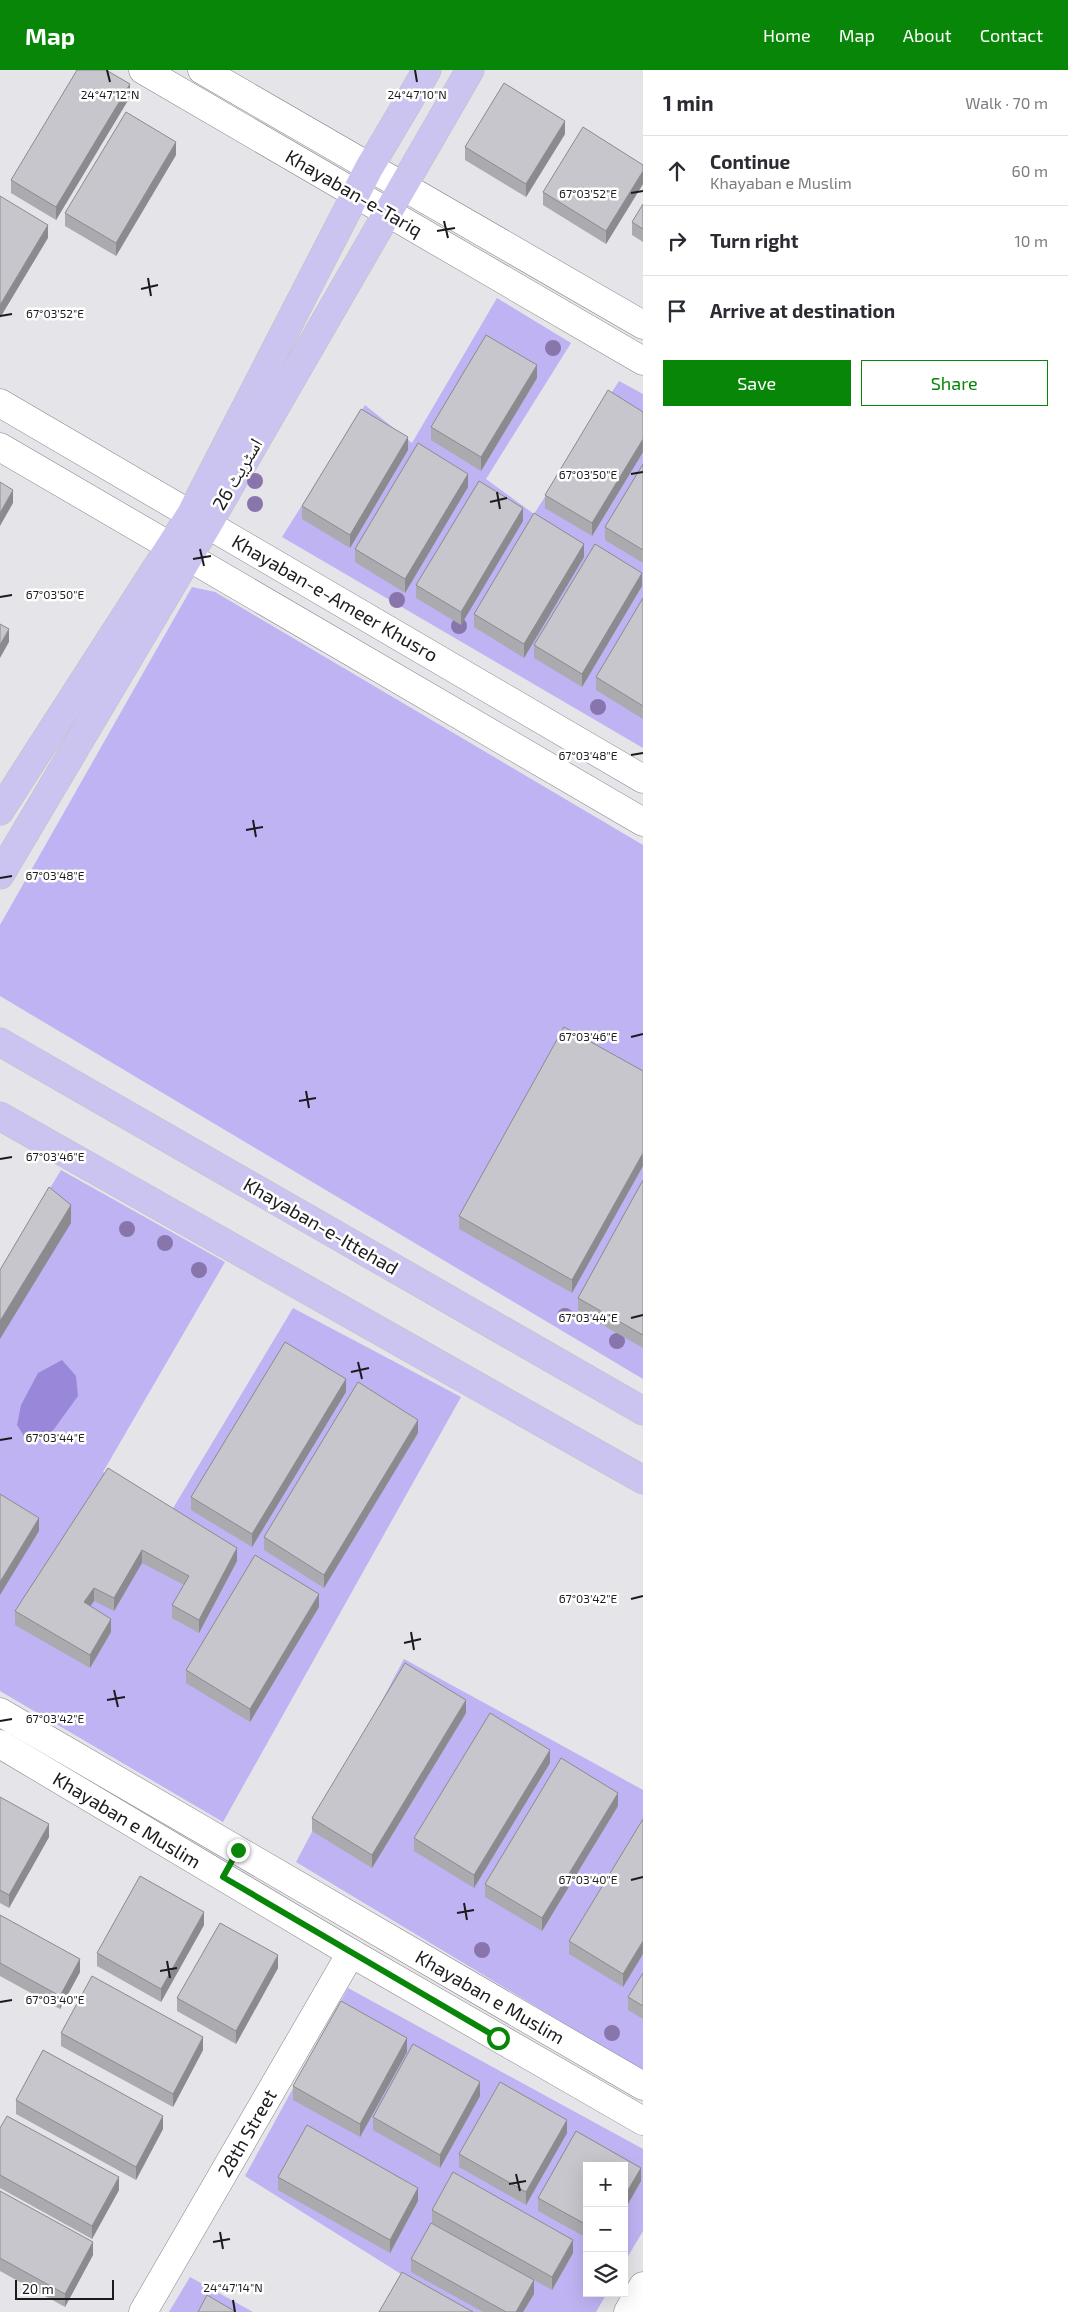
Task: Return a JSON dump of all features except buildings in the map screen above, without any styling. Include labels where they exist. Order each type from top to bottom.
[{"type":"main road","name":"اسٹریٹ 26","points":[[199,519],[369,168],[427,70]]},
{"type":"main road","name":"اسٹریٹ 26","points":[[0,875],[180,551],[388,212],[470,70]]},
{"type":"main road","name":"اسٹریٹ 26","points":[[0,811],[180,551]]},
{"type":"main road","name":"Khayaban-e-Ittehad","points":[[0,1042],[643,1411]]},
{"type":"main road","points":[[0,1116],[643,1480]]},
{"type":"street","name":"Khayaban-e-Tariq","points":[[143,70],[643,361]]},
{"type":"street","name":"Khayaban-e-Tariq","points":[[202,70],[643,325]]},
{"type":"street","name":"Khayaban-e-Ameer Khusro","points":[[0,403],[643,779]]},
{"type":"street","name":"Khayaban-e-Ameer Khusro","points":[[0,447],[643,822]]},
{"type":"street","name":"Khayaban e Muslim","points":[[0,1712],[643,2086]]},
{"type":"street","name":"Khayaban e Muslim","points":[[0,1744],[351,1953],[643,2121]]},
{"type":"street","points":[[223,1877],[238,1850]]},
{"type":"street","name":"28th Street","points":[[143,2312],[351,1953]]},
{"type":"street","points":[[498,2038],[514,2011]]},
{"type":"street","points":[[628,2312],[643,2286]]},
{"type":"shaded area","points":[[497,298],[571,343],[486,479],[534,514],[619,381],[643,394],[643,748],[282,537],[365,405],[412,443]]},
{"type":"shaded area","points":[[192,587],[215,592],[643,845],[643,1379],[0,996],[0,925]]},
{"type":"shaded area","points":[[61,1170],[225,1262],[103,1472],[172,1510],[293,1308],[461,1397],[223,1822],[0,1691],[0,1271]]},
{"type":"shaded area","points":[[62,1360],[76,1376],[78,1396],[49,1436],[29,1444],[17,1425],[21,1405],[38,1373]]},
{"type":"shaded area","points":[[404,1659],[643,1790],[643,2071],[296,1862]]},
{"type":"shaded area","points":[[348,1988],[643,2149],[643,2231],[628,2256],[628,2162],[583,2162],[583,2297],[605,2297],[596,2312],[380,2312],[401,2274],[245,2176]]},
{"type":"shaded area","points":[[190,2277],[253,2312],[169,2312]]},
{"type":"route","points":[[238,1850],[223,1877],[498,2038]]}]
